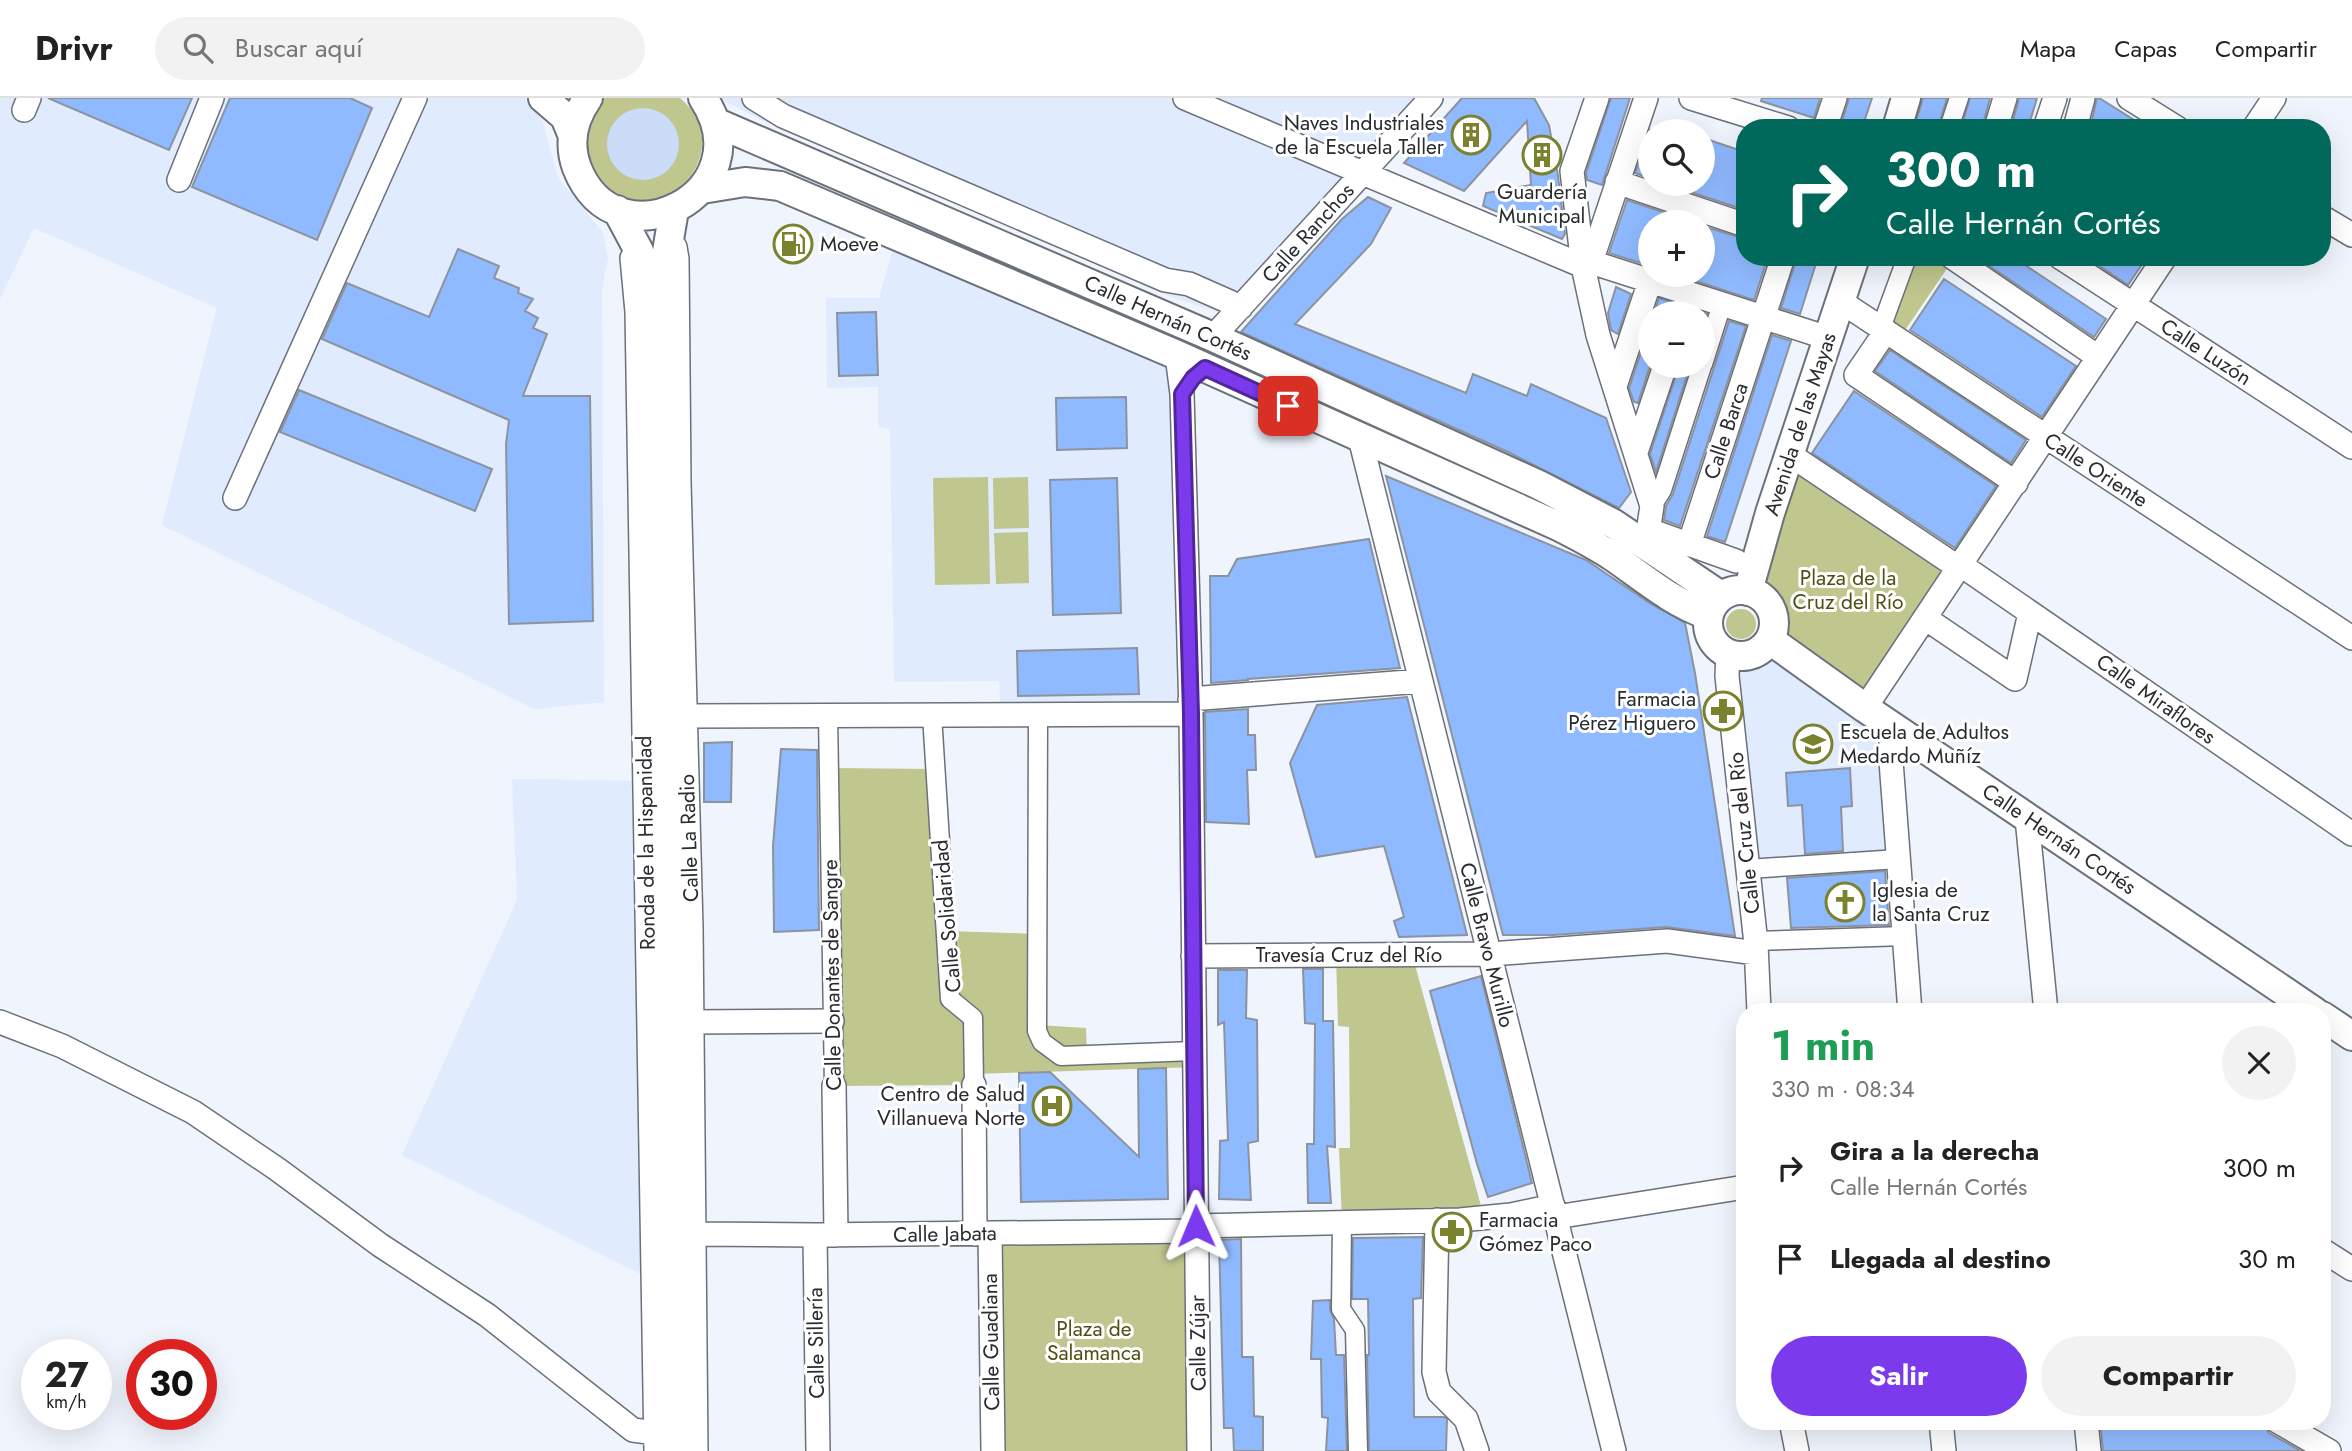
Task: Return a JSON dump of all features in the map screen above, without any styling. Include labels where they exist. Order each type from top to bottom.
[{"type":"street","points":[[179,180],[212,98]]},
{"type":"street","points":[[543,98],[565,117],[572,134]]},
{"type":"street","points":[[588,98],[578,111],[572,134],[573,158],[582,180],[597,198],[617,211],[636,215],[673,218],[702,189],[714,167],[719,142],[709,110]]},
{"type":"street","name":"Calle Hernán Cortés","points":[[754,98],[783,117],[1165,280],[1189,284],[1241,307]]},
{"type":"street","points":[[1185,98],[1587,264],[1638,278]]},
{"type":"street","name":"Calle Ranchos","points":[[1213,337],[1431,98]]},
{"type":"street","name":"Calle Barca","points":[[1597,98],[1572,172],[1598,335],[1652,506]]},
{"type":"street","points":[[1587,264],[1646,98]]},
{"type":"street","points":[[1691,98],[1759,119]]},
{"type":"street","points":[[1828,119],[1835,98]]},
{"type":"street","points":[[1900,119],[1906,98]]},
{"type":"street","points":[[1952,119],[1959,98]]},
{"type":"street","points":[[1999,119],[2006,98]]},
{"type":"street","points":[[2048,119],[2055,98]]},
{"type":"street","points":[[2077,119],[2082,98]]},
{"type":"street","points":[[2129,98],[2163,119]]},
{"type":"street","points":[[2260,119],[2274,98]]},
{"type":"street","points":[[235,498],[413,99]]},
{"type":"street","name":"Calle Hernán Cortés","points":[[702,189],[745,182],[780,186],[1177,355],[1569,532],[1612,556],[1668,596],[1692,609],[1719,596],[1647,538],[1539,485],[709,110]]},
{"type":"street","points":[[1617,182],[1736,223]]},
{"type":"street","name":"Ronda de la Hispanidad","points":[[617,211],[639,251],[657,311]]},
{"type":"street","name":"Ronda de la Hispanidad","points":[[662,1445],[657,311],[673,218]]},
{"type":"street","name":"Calle La Radio","points":[[673,218],[677,259],[679,482],[691,927],[696,1451]]},
{"type":"street","points":[[2331,222],[2352,235]]},
{"type":"street","name":"Ronda de la Hispanidad","points":[[631,236],[637,312],[662,1445]]},
{"type":"street","name":"Calle Barca","points":[[1689,545],[1780,266]]},
{"type":"street","name":"Avenida de las Mayas","points":[[1719,596],[1763,535],[1852,266]]},
{"type":"street","points":[[1904,266],[1884,329],[1856,375],[2016,483]]},
{"type":"street","points":[[1966,266],[2098,357]]},
{"type":"street","name":"Calle Luzón","points":[[2074,266],[2352,447]]},
{"type":"street","points":[[1865,708],[2159,266]]},
{"type":"street","points":[[1615,386],[1648,287]]},
{"type":"street","points":[[1660,287],[1683,301]]},
{"type":"street","name":"Calle Oriente","points":[[1840,301],[2352,638]]},
{"type":"street","points":[[1715,304],[1828,338]]},
{"type":"street","name":"Calle Barca","points":[[1715,325],[1722,304]]},
{"type":"street","name":"Calle Zújar","points":[[1177,355],[1182,394],[1190,707],[1199,1451]]},
{"type":"street","points":[[1182,394],[1193,378],[1205,368]]},
{"type":"street","points":[[1636,452],[1661,378]]},
{"type":"street","name":"Calle Barca","points":[[1647,538],[1652,506],[1662,490],[1698,378]]},
{"type":"street","name":"Calle Bravo Murillo","points":[[1360,438],[1614,1451]]},
{"type":"street","points":[[1789,454],[1960,566]]},
{"type":"street","points":[[1719,596],[1763,598],[1770,607],[1774,629],[1770,640],[1754,654],[1744,657],[1728,654],[1715,645],[1709,636],[1707,625],[1719,596],[1736,561],[1748,554],[1763,535]]},
{"type":"street","points":[[1647,538],[1689,545],[1736,561]]},
{"type":"street","name":"Calle Miraflores","points":[[1960,566],[2352,834]]},
{"type":"street","points":[[1925,618],[2015,679],[2031,612]]},
{"type":"street","name":"Calle Hernán Cortés","points":[[1770,640],[1891,726],[2302,1003]]},
{"type":"street","name":"Calle Cruz del Río","points":[[1728,654],[1727,676],[1756,947],[1759,1003]]},
{"type":"street","points":[[685,716],[1038,715],[1190,707],[1421,681]]},
{"type":"street","name":"Calle Donantes de Sangre","points":[[825,1235],[834,1086],[828,715]]},
{"type":"street","name":"Calle Solidaridad","points":[[932,715],[950,999],[973,1017],[982,1234]]},
{"type":"street","points":[[1038,715],[1037,1031],[1042,1042],[1061,1056],[1194,1051]]},
{"type":"street","points":[[1891,726],[1891,761],[1909,1003]]},
{"type":"street","points":[[2027,818],[2045,1003]]},
{"type":"street","points":[[1748,869],[1898,859]]},
{"type":"street","points":[[1756,947],[1904,936]]},
{"type":"street","name":"Travesía Cruz del Río","points":[[1193,956],[1490,954],[1667,941],[1756,947]]},
{"type":"street","points":[[692,1022],[832,1021]]},
{"type":"street","points":[[0,1022],[62,1046],[193,1112],[277,1169],[380,1245],[487,1315],[633,1430],[662,1445]]},
{"type":"street","points":[[2331,1022],[2352,1036]]},
{"type":"street","name":"Calle Jabata","points":[[693,1234],[982,1234],[1437,1220],[1554,1211],[1736,1188]]},
{"type":"street","points":[[1437,1220],[1434,1372],[1439,1392],[1466,1419],[1478,1451]]},
{"type":"street","points":[[1342,1223],[1341,1309],[1355,1330],[1358,1451]]},
{"type":"street","name":"Calle Guadiana","points":[[982,1234],[993,1451]]},
{"type":"street","name":"Calle Sillería","points":[[818,1451],[825,1235]]},
{"type":"street","points":[[2331,1256],[2352,1269]]},
{"type":"street","points":[[1793,1430],[1797,1451]]},
{"type":"street","points":[[1942,1430],[1944,1451]]},
{"type":"street","points":[[2088,1430],[2089,1451]]},
{"type":"street","points":[[2293,1430],[2329,1451]]},
{"type":"shaded area","points":[[0,98],[524,98],[542,120],[558,178],[602,231],[608,257],[602,292],[604,702],[534,709],[162,525],[217,308],[34,228],[0,299]]},
{"type":"shaded area","points":[[719,98],[1413,98],[1221,313],[1171,297],[759,119]]},
{"type":"shaded area","points":[[636,108],[650,108],[669,118],[679,137],[679,151],[669,170],[650,180],[636,180],[617,170],[607,151],[607,137],[617,118]]},
{"type":"shaded area","points":[[897,236],[1177,355],[1191,714],[1001,715],[999,681],[894,682],[890,429],[878,427],[878,387],[827,388],[826,298],[879,298]]},
{"type":"shaded area","name":"Escuela de Adultos Medardo Muñíz","points":[[1763,648],[1891,726],[1898,859],[1748,869],[1733,656],[1744,657]]},
{"type":"shaded area","points":[[512,779],[645,781],[653,1280],[402,1155],[517,900]]},
{"type":"green space","points":[[605,98],[680,98],[698,120],[702,143],[697,166],[683,185],[664,199],[643,204],[621,200],[592,172],[585,156],[586,128],[590,116]]},
{"type":"green space","points":[[1904,266],[1949,266],[1899,339],[1881,328]]},
{"type":"green space","name":"Plaza de la Cruz del Río","points":[[1789,454],[1959,568],[1865,708],[1774,629],[1769,607],[1753,592]]},
{"type":"green space","points":[[988,477],[990,584],[935,585],[933,478]]},
{"type":"green space","points":[[1028,477],[1029,528],[994,529],[993,478]]},
{"type":"green space","points":[[1028,532],[1029,583],[996,584],[994,533]]},
{"type":"green space","points":[[1741,609],[1747,610],[1755,618],[1755,630],[1747,638],[1741,639],[1735,638],[1727,630],[1726,624],[1727,618],[1735,610]]},
{"type":"green space","points":[[829,768],[936,769],[946,931],[1037,934],[1037,1025],[1086,1028],[1087,1054],[1194,1051],[1195,1067],[974,1074],[974,1085],[834,1086]]},
{"type":"green space","points":[[1412,954],[1484,1217],[1342,1222],[1339,1148],[1350,1148],[1349,1027],[1338,1026],[1336,955]]},
{"type":"green space","name":"Plaza de Salamanca","points":[[1196,1231],[1199,1451],[993,1451],[990,1234]]},
{"type":"building","points":[[48,98],[192,98],[169,150]]},
{"type":"building","points":[[230,98],[350,98],[372,108],[317,240],[192,187]]},
{"type":"building","points":[[1462,98],[1534,98],[1549,125],[1565,234],[1562,239],[1483,206],[1486,193],[1531,185],[1527,121],[1464,191],[1404,163]]},
{"type":"building","points":[[1611,98],[1630,98],[1602,185],[1587,180],[1586,173]]},
{"type":"building","points":[[1762,98],[1820,98],[1814,118],[1761,101]]},
{"type":"building","points":[[1849,98],[1872,98],[1865,119],[1843,119]]},
{"type":"building","points":[[1923,98],[1947,98],[1941,119],[1917,119]]},
{"type":"building","points":[[1970,98],[1990,98],[1984,119],[1964,119]]},
{"type":"building","points":[[2019,98],[2037,98],[2031,119],[2013,119]]},
{"type":"building","points":[[2099,98],[2133,119],[2092,119]]},
{"type":"building","points":[[1715,142],[1736,149],[1736,207],[1702,196],[1715,196]]},
{"type":"building","points":[[1368,197],[1391,208],[1371,244],[1295,324],[1466,393],[1473,374],[1527,396],[1531,384],[1606,418],[1631,492],[1619,508],[1508,452],[1241,332],[1342,219]]},
{"type":"building","points":[[1627,200],[1657,210],[1638,210],[1638,262],[1609,253]]},
{"type":"building","points":[[1715,230],[1736,236],[1736,266],[1765,266],[1754,300],[1714,287]]},
{"type":"building","points":[[458,249],[499,266],[494,278],[519,288],[518,293],[533,299],[525,311],[538,318],[533,328],[547,334],[523,396],[590,396],[593,621],[509,624],[506,444],[509,420],[322,339],[347,283],[429,317]]},
{"type":"building","points":[[1794,266],[1815,266],[1800,314],[1781,308]]},
{"type":"building","points":[[1989,266],[2026,266],[2106,319],[2094,337]]},
{"type":"building","points":[[2100,266],[2141,266],[2128,285]]},
{"type":"building","points":[[1944,279],[2076,366],[2042,417],[1910,330]]},
{"type":"building","points":[[1616,287],[1631,294],[1618,334],[1611,330],[1608,313]]},
{"type":"building","points":[[876,312],[878,375],[839,376],[837,313]]},
{"type":"building","points":[[1729,321],[1746,326],[1680,526],[1664,520],[1666,506],[1673,494],[1711,378],[1715,378],[1715,364]]},
{"type":"building","points":[[1772,335],[1791,341],[1725,542],[1707,536]]},
{"type":"building","points":[[1890,350],[2026,440],[2011,463],[1875,371]]},
{"type":"building","points":[[1638,361],[1638,378],[1646,378],[1638,403],[1634,402],[1629,388]]},
{"type":"building","points":[[1675,378],[1686,378],[1656,472],[1650,454]]},
{"type":"building","points":[[299,390],[492,469],[475,511],[280,432]]},
{"type":"building","points":[[1854,391],[1996,486],[1955,548],[1812,453]]},
{"type":"building","points":[[1126,397],[1127,448],[1057,450],[1056,398]]},
{"type":"building","points":[[1386,476],[1586,560],[1651,604],[1685,623],[1735,936],[1666,927],[1553,935],[1503,935]]},
{"type":"building","points":[[1117,478],[1121,613],[1053,615],[1050,480]]},
{"type":"building","points":[[1369,539],[1400,668],[1211,683],[1210,576],[1228,576],[1237,559]]},
{"type":"building","points":[[1137,648],[1139,694],[1018,696],[1017,651]]},
{"type":"building","points":[[1407,697],[1467,935],[1399,937],[1394,921],[1404,917],[1384,846],[1316,857],[1290,763],[1317,705]]},
{"type":"building","points":[[1248,709],[1248,735],[1255,735],[1256,770],[1247,770],[1249,824],[1206,822],[1205,712]]},
{"type":"building","points":[[732,742],[731,802],[704,802],[704,743]]},
{"type":"building","points":[[781,749],[817,750],[819,930],[774,932],[773,846]]},
{"type":"building","points":[[1850,768],[1852,806],[1841,807],[1843,851],[1805,854],[1802,805],[1788,806],[1786,773]]},
{"type":"building","name":"Iglesia de la Santa Cruz","points":[[1885,871],[1889,925],[1791,928],[1787,878]]},
{"type":"building","points":[[1303,969],[1323,969],[1323,1021],[1333,1021],[1335,1147],[1327,1146],[1331,1203],[1308,1203],[1307,1144],[1314,1144],[1315,1024],[1305,1023]]},
{"type":"building","points":[[1218,970],[1247,970],[1246,1018],[1257,1020],[1258,1141],[1248,1143],[1251,1200],[1219,1199],[1220,1141],[1228,1140],[1224,1022],[1218,1025]]},
{"type":"building","points":[[1481,976],[1532,1183],[1488,1197],[1430,991]]},
{"type":"building","name":"Centro de Salud Villanueva Norte","points":[[1166,1068],[1168,1199],[1021,1202],[1019,1073],[1050,1072],[1139,1157],[1138,1069]]},
{"type":"building","points":[[1423,1237],[1421,1298],[1413,1299],[1414,1417],[1447,1419],[1446,1451],[1369,1451],[1368,1299],[1352,1299],[1353,1238]]},
{"type":"building","points":[[1241,1239],[1242,1357],[1253,1357],[1254,1416],[1263,1417],[1263,1451],[1234,1451],[1233,1428],[1224,1428],[1219,1240]]},
{"type":"building","points":[[1330,1300],[1336,1355],[1344,1355],[1347,1451],[1326,1451],[1328,1418],[1322,1417],[1321,1359],[1311,1359],[1313,1301]]},
{"type":"building","points":[[2101,1430],[2267,1430],[2301,1451],[2103,1451]]},
{"type":"place","name":"Naves Industriales de la Escuela Taller","points":[[1471,135]]},
{"type":"place","name":"Guardería Municipal","points":[[1542,155]]},
{"type":"place","name":"Moeve","points":[[793,244]]},
{"type":"place","name":"Farmacia Pérez Higuero","points":[[1723,711]]},
{"type":"place","name":"Escuela de Adultos Medardo Muñíz","points":[[1813,744]]},
{"type":"place","name":"Iglesia de la Santa Cruz","points":[[1845,902]]},
{"type":"place","name":"Centro de Salud Villanueva Norte","points":[[1052,1106]]},
{"type":"place","name":"Farmacia Gómez Paco","points":[[1452,1232]]},
{"type":"route","points":[[1196,1226],[1191,714],[1182,394],[1193,378],[1205,368],[1288,406]]}]
